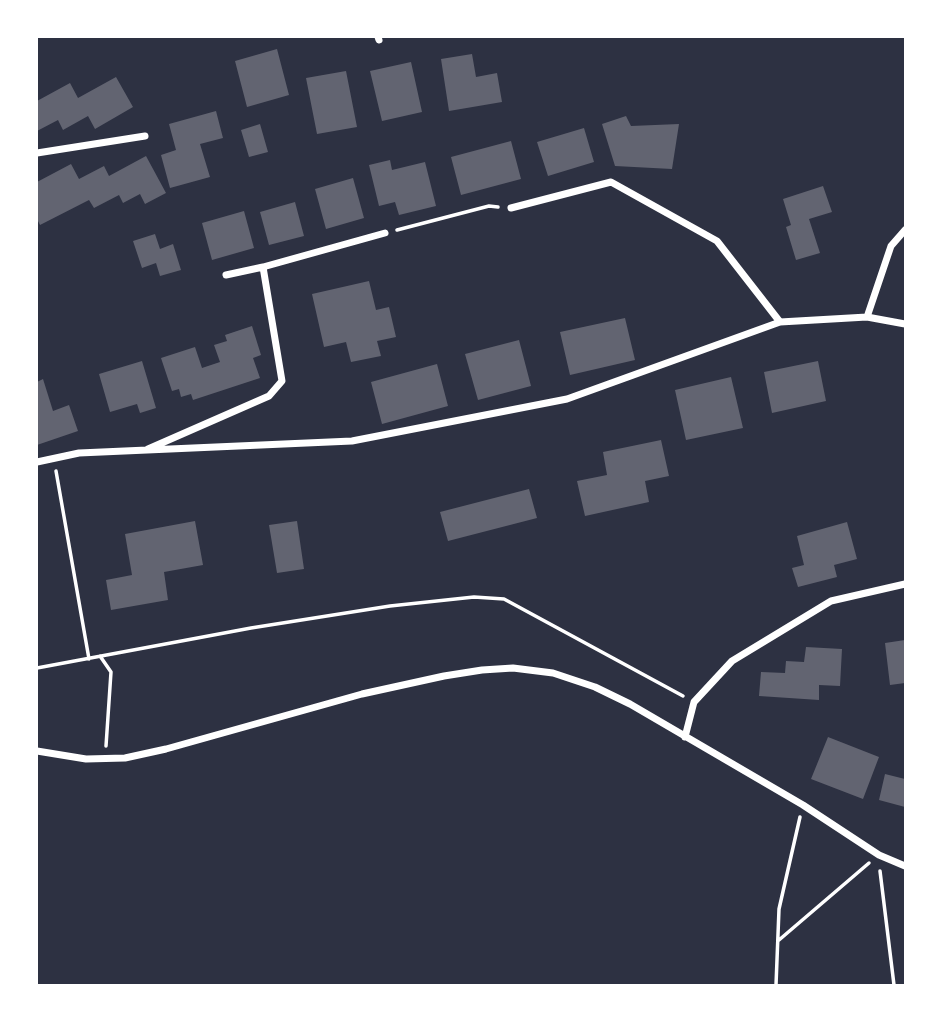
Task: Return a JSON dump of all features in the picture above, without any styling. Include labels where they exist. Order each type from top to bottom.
[{"type":"street","points":[[37,153],[145,136]]},
{"type":"street","points":[[511,208],[611,182],[717,241],[780,322]]},
{"type":"street","points":[[867,317],[891,246],[905,230]]},
{"type":"street","points":[[226,275],[385,233]]},
{"type":"street","points":[[140,452],[269,396],[282,381],[263,267]]},
{"type":"street","points":[[37,463],[79,453],[352,440],[567,399],[780,322],[867,317],[905,324]]},
{"type":"street","points":[[685,737],[694,702],[732,661],[831,601],[905,584]]},
{"type":"street","points":[[37,751],[86,759],[125,758],[362,694],[444,676],[503,669],[553,673],[595,687],[630,704],[803,805],[878,855],[905,866]]},
{"type":"path","points":[[385,233],[489,206],[511,208]]},
{"type":"path","points":[[54,458],[89,659]]},
{"type":"path","points":[[37,668],[314,618],[474,597],[504,599],[694,702]]},
{"type":"path","points":[[100,656],[111,672],[105,758]]},
{"type":"path","points":[[776,985],[779,909],[803,805]]},
{"type":"path","points":[[778,941],[878,855]]},
{"type":"path","points":[[878,855],[894,985]]},
{"type":"building","points":[[277,49],[289,95],[247,107],[235,61]]},
{"type":"building","points":[[472,54],[476,77],[497,73],[502,102],[449,111],[441,59]]},
{"type":"building","points":[[411,62],[422,112],[382,121],[370,71]]},
{"type":"building","points":[[346,71],[357,127],[317,134],[306,78]]},
{"type":"building","points":[[116,77],[133,107],[95,129],[88,116],[63,130],[58,120],[37,131],[37,101],[70,83],[78,98]]},
{"type":"building","points":[[216,111],[223,138],[200,144],[210,177],[170,188],[161,155],[176,150],[169,124]]},
{"type":"building","points":[[626,116],[631,126],[679,124],[672,169],[615,166],[602,124]]},
{"type":"building","points":[[260,124],[268,152],[249,157],[241,130]]},
{"type":"building","points":[[584,128],[594,162],[548,176],[537,142]]},
{"type":"building","points":[[511,141],[521,179],[461,195],[451,157]]},
{"type":"building","points":[[146,156],[166,193],[145,204],[140,194],[123,203],[119,195],[94,208],[89,200],[40,225],[37,219],[37,182],[71,164],[79,179],[104,166],[109,176]]},
{"type":"building","points":[[390,160],[392,170],[425,162],[436,206],[399,215],[395,202],[379,206],[369,165]]},
{"type":"building","points":[[353,178],[364,218],[326,229],[315,189]]},
{"type":"building","points":[[823,186],[832,212],[809,219],[820,253],[796,260],[786,227],[791,225],[783,199]]},
{"type":"building","points":[[295,202],[304,236],[269,245],[260,212]]},
{"type":"building","points":[[244,211],[254,248],[212,260],[202,223]]},
{"type":"building","points":[[155,234],[160,249],[173,244],[181,270],[160,276],[156,263],[142,268],[133,241]]},
{"type":"building","points":[[369,281],[376,310],[389,307],[396,337],[377,341],[381,356],[351,362],[346,342],[324,347],[312,294]]},
{"type":"building","points":[[625,318],[635,360],[570,375],[560,332]]},
{"type":"building","points":[[252,326],[261,355],[253,358],[260,378],[193,400],[191,394],[181,397],[179,389],[172,391],[161,358],[195,347],[202,368],[220,362],[214,345],[227,341],[225,335]]},
{"type":"building","points":[[519,340],[531,386],[478,400],[465,354]]},
{"type":"building","points":[[142,361],[156,408],[140,413],[137,404],[110,412],[99,374]]},
{"type":"building","points":[[818,361],[826,401],[772,413],[764,372]]},
{"type":"building","points":[[437,364],[448,406],[382,424],[371,382]]},
{"type":"building","points":[[731,377],[743,428],[686,440],[675,390]]},
{"type":"building","points":[[43,379],[53,411],[69,405],[78,431],[37,445],[37,382]]},
{"type":"building","points":[[661,440],[669,476],[645,481],[649,502],[585,516],[577,481],[607,475],[603,452]]},
{"type":"building","points":[[529,489],[537,518],[448,541],[440,512]]},
{"type":"building","points":[[195,521],[203,565],[164,572],[168,600],[111,610],[106,580],[132,575],[125,534]]},
{"type":"building","points":[[297,521],[304,569],[277,573],[269,525]]},
{"type":"building","points":[[847,522],[857,559],[834,565],[837,577],[798,587],[792,568],[804,565],[797,536]]},
{"type":"building","points":[[905,640],[905,683],[890,685],[885,643]]},
{"type":"building","points":[[806,647],[842,649],[840,686],[819,685],[819,700],[759,696],[761,672],[785,673],[786,661],[804,662]]},
{"type":"building","points":[[828,737],[879,757],[863,799],[811,779]]},
{"type":"building","points":[[885,774],[905,779],[905,807],[879,800]]}]
